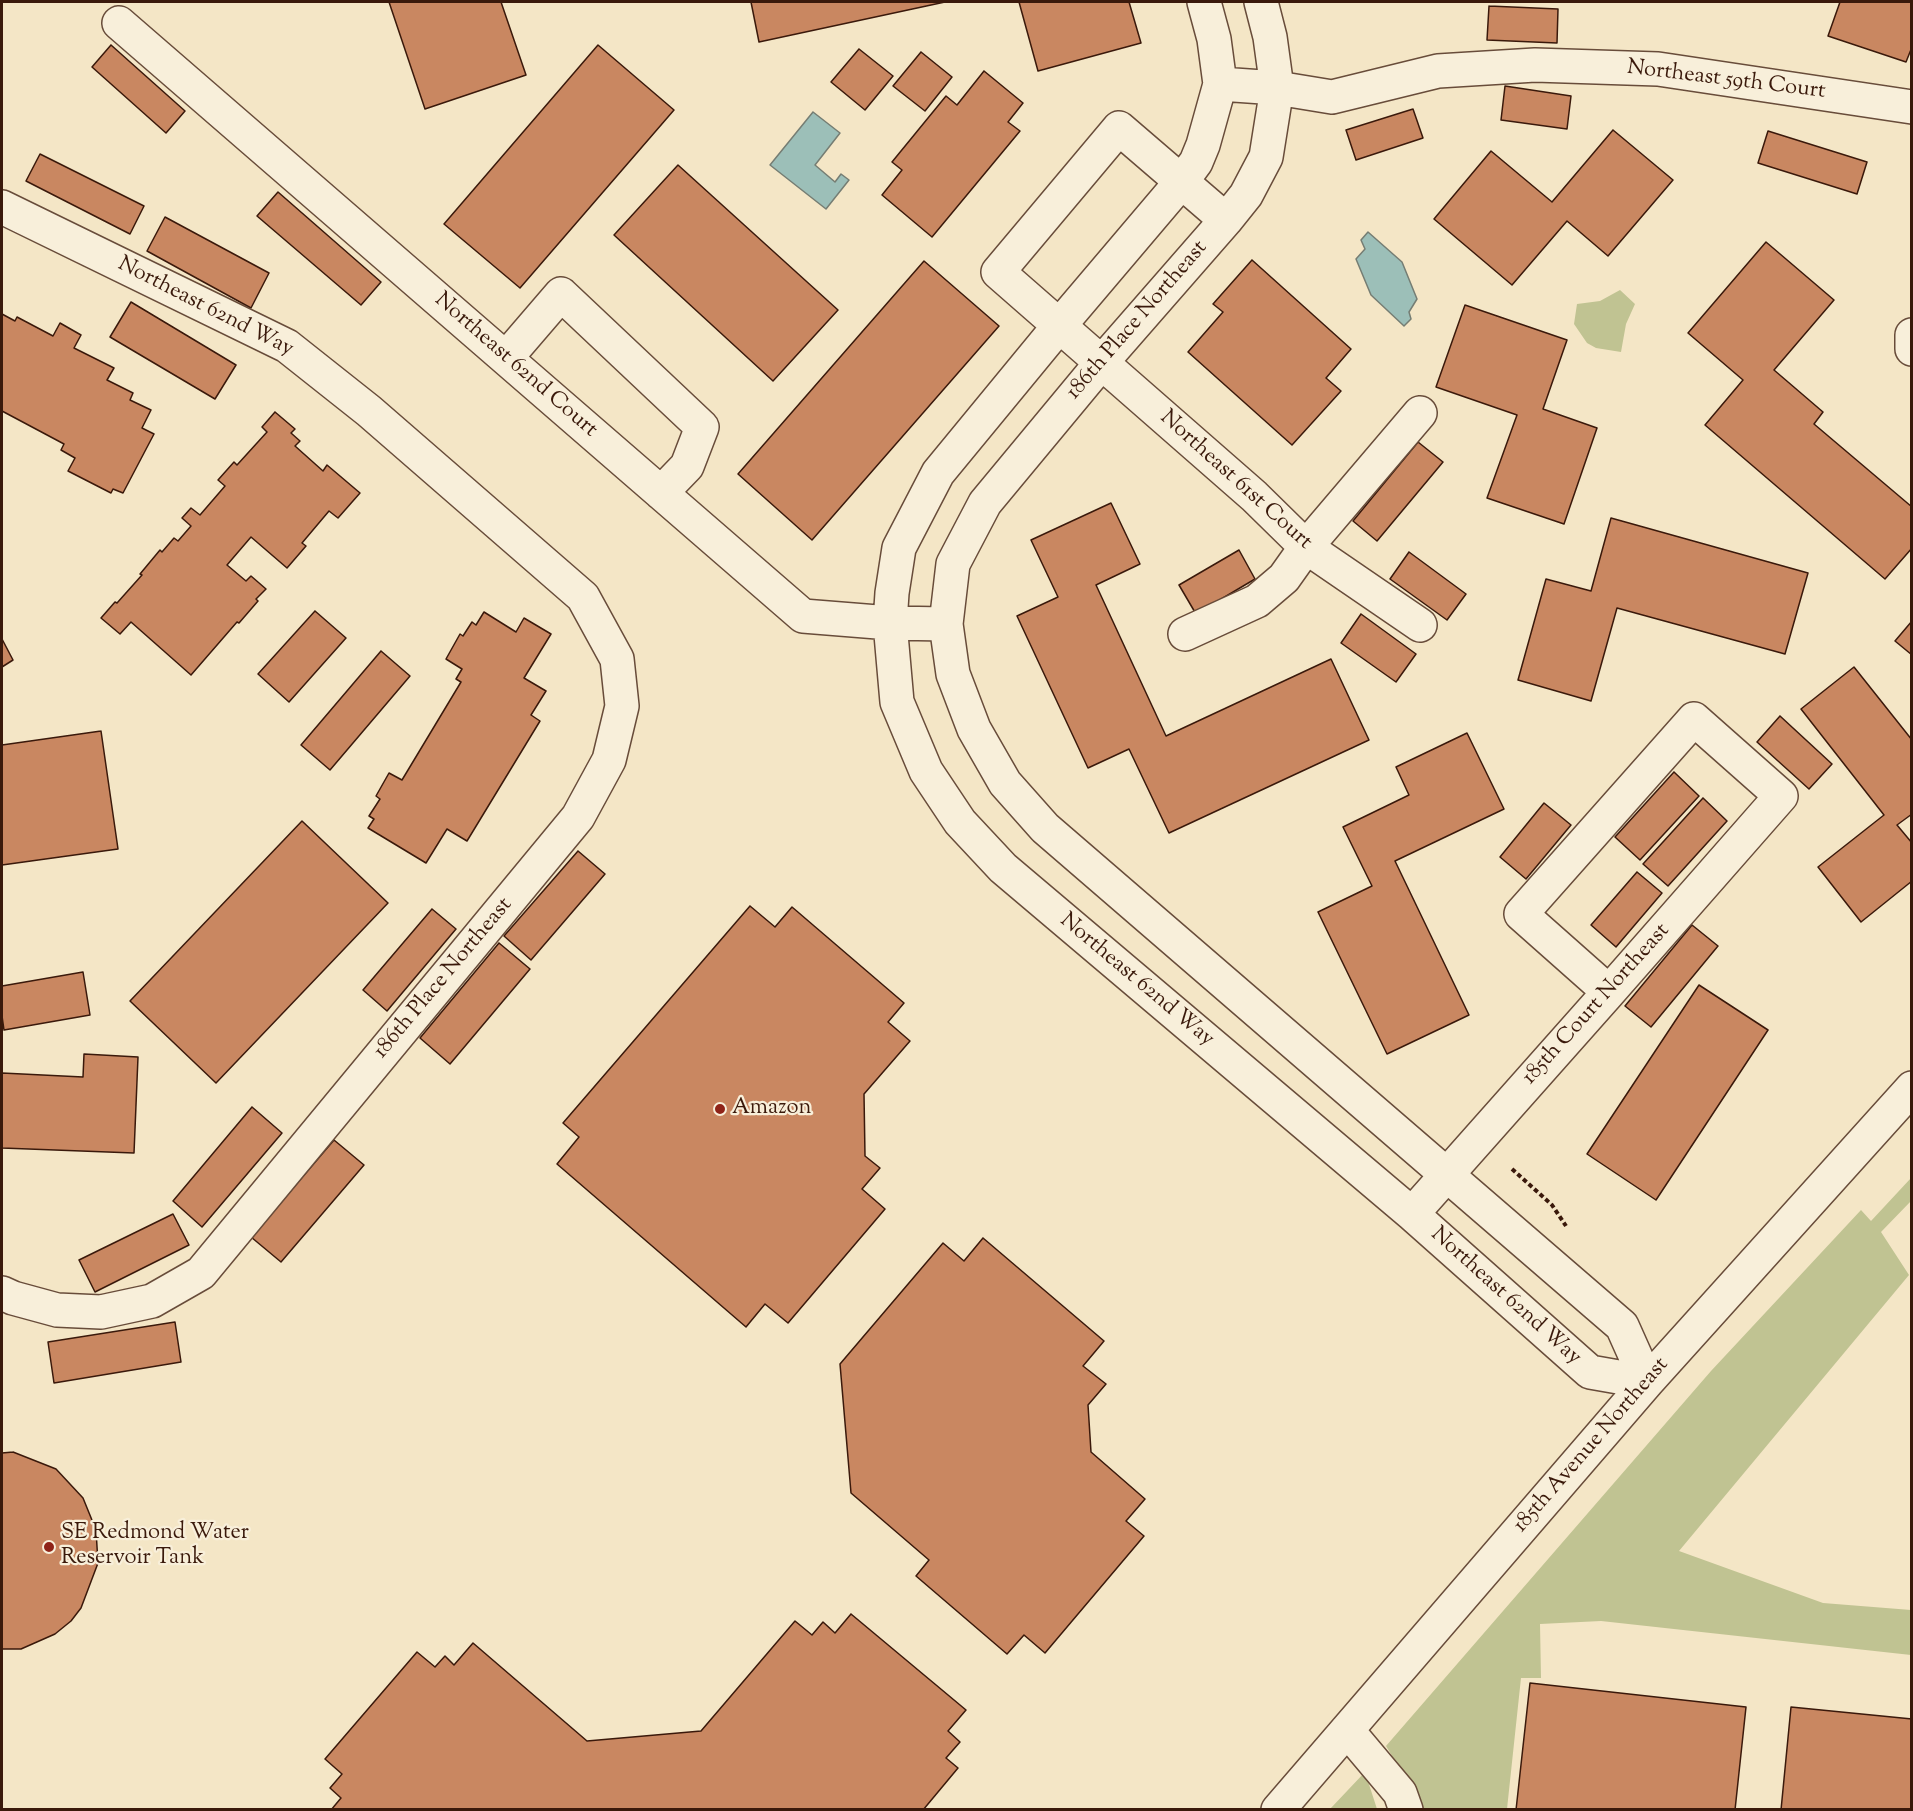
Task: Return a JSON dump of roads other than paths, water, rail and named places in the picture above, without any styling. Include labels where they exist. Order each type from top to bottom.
[{"type":"street","points":[[890,623],[899,548],[938,473],[1196,162],[1220,84],[1214,39],[1204,2]]},
{"type":"street","name":"186th Place Northeast","points":[[946,624],[953,564],[985,503],[1102,362],[1226,220],[1246,195],[1266,157],[1277,88],[1270,37],[1261,2]]},
{"type":"street","name":"Northeast 62nd Court","points":[[119,23],[803,616],[890,623],[946,624]]},
{"type":"street","name":"Northeast 59th Court","points":[[1220,84],[1277,88],[1332,97],[1438,71],[1546,65],[1658,69],[1911,107]]},
{"type":"street","name":"Northeast 61st Court","points":[[1182,181],[1119,128],[998,272],[1254,496],[1306,547],[1419,625]]},
{"type":"street","points":[[1182,181],[1226,220]]},
{"type":"street","name":"Northeast 62nd Way","points":[[2,207],[287,346],[369,411],[474,502]]},
{"type":"street","points":[[507,358],[561,294],[702,426],[687,466],[661,493]]},
{"type":"street","points":[[1911,335],[1911,349]]},
{"type":"street","points":[[1185,634],[1257,601],[1284,578],[1306,547],[1420,413]]},
{"type":"street","name":"186th Place Northeast","points":[[2,1293],[57,1310],[102,1312],[152,1301],[201,1273],[578,817],[609,760],[622,705],[617,659],[583,597],[474,502]]},
{"type":"street","name":"Northeast 62nd Way","points":[[890,623],[897,702],[926,771],[960,822],[1003,868],[1412,1214],[1590,1372],[1647,1382]]},
{"type":"street","points":[[946,624],[953,674],[974,729],[1005,783],[1045,828],[1622,1326],[1647,1382]]},
{"type":"street","name":"185th Court Northeast","points":[[1412,1214],[1446,1174],[1609,992],[1781,796],[1694,720],[1521,914],[1609,992]]},
{"type":"street","name":"185th Avenue Northeast","points":[[1278,1809],[1647,1382],[1911,1088]]},
{"type":"street","points":[[1347,1730],[1400,1793],[1406,1809]]},
{"type":"water","points":[[813,112],[840,133],[815,165],[835,182],[841,174],[849,180],[826,209],[770,165]]},
{"type":"water","points":[[1368,232],[1402,262],[1417,299],[1409,312],[1411,319],[1404,326],[1371,295],[1356,259],[1365,249],[1361,240]]},
{"type":"place","name":"Amazon","points":[[720,1109]]},
{"type":"place","name":"SE Redmond Water Reservoir Tank","points":[[49,1547]]}]
